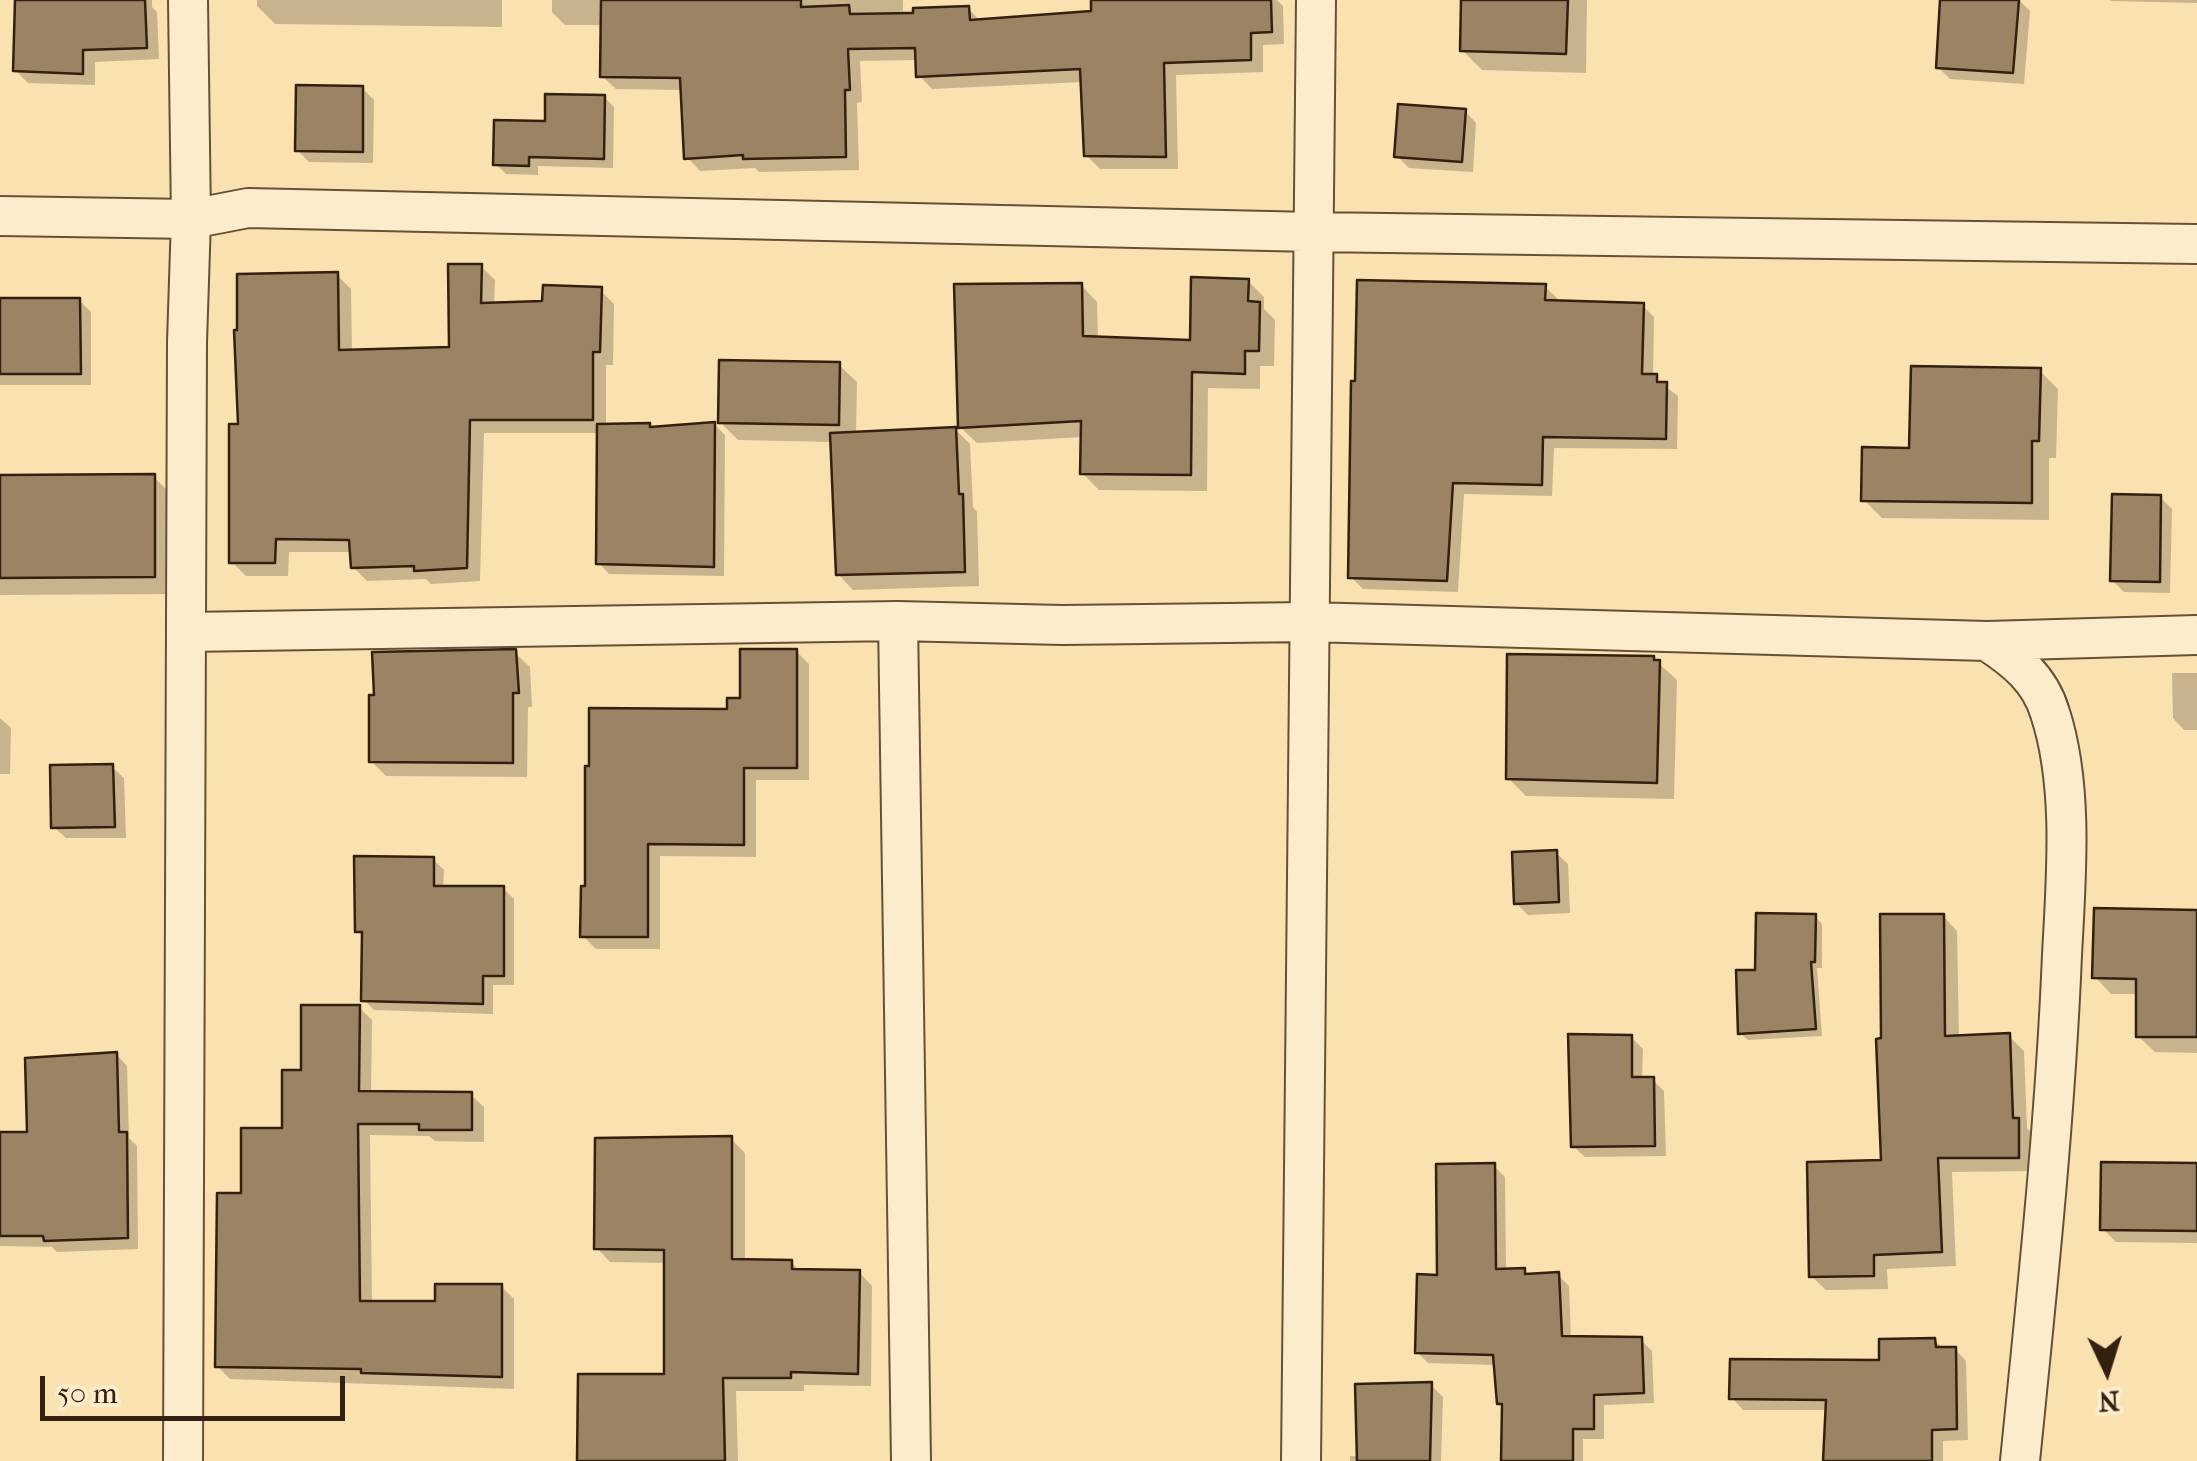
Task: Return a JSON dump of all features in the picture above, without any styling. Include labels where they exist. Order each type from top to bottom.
[{"type":"street","points":[[183,1461],[191,219],[188,0]]},
{"type":"street","points":[[1301,1461],[1316,0]]},
{"type":"street","points":[[0,216],[191,219],[248,208],[1314,232],[2197,244]]},
{"type":"street","points":[[186,632],[898,620],[1062,625],[1310,622],[1987,642],[2197,635]]},
{"type":"street","points":[[898,620],[911,1461]]},
{"type":"street","points":[[1987,642],[2015,659],[2036,682],[2050,710],[2064,792],[2064,915],[2056,1096],[2020,1461]]},
{"type":"building","points":[[15,0],[145,0],[147,48],[83,50],[83,74],[13,71]]},
{"type":"building","points":[[601,0],[801,0],[801,7],[849,5],[850,14],[913,13],[913,8],[969,6],[970,20],[1091,11],[1091,0],[1271,0],[1272,32],[1251,33],[1251,60],[1164,63],[1166,157],[1084,156],[1080,69],[916,77],[915,48],[848,49],[846,157],[743,159],[743,155],[684,159],[680,78],[600,77]]},
{"type":"building","points":[[1461,0],[1568,0],[1566,54],[1460,51]]},
{"type":"building","points":[[1940,0],[2019,0],[2013,73],[1936,68]]},
{"type":"building","points":[[296,85],[363,86],[363,152],[295,151]]},
{"type":"building","points":[[545,94],[605,95],[604,159],[529,157],[529,166],[493,165],[494,120],[545,121]]},
{"type":"building","points":[[1398,104],[1466,109],[1462,162],[1394,157]]},
{"type":"building","points":[[448,264],[482,264],[481,303],[542,301],[543,285],[602,287],[600,352],[593,352],[593,420],[470,420],[467,568],[351,568],[349,540],[276,539],[275,563],[229,563],[229,424],[238,424],[234,330],[237,274],[338,272],[339,350],[449,347]]},
{"type":"building","points":[[1191,277],[1249,279],[1248,301],[1260,302],[1259,351],[1245,351],[1245,374],[1192,372],[1191,475],[1080,474],[1081,421],[958,428],[954,284],[1082,283],[1083,336],[1190,340]]},
{"type":"building","points":[[1357,280],[1546,284],[1545,300],[1644,303],[1642,374],[1657,374],[1657,382],[1667,382],[1666,439],[1543,437],[1542,485],[1453,483],[1447,581],[1348,578]]},
{"type":"building","points":[[0,298],[80,298],[81,374],[0,374]]},
{"type":"building","points":[[719,360],[840,362],[839,425],[718,423]]},
{"type":"building","points":[[1911,366],[2041,368],[2039,441],[2032,441],[2032,503],[1861,501],[1862,447],[1909,448]]},
{"type":"building","points":[[715,422],[714,567],[596,564],[597,424],[650,423],[650,427]]},
{"type":"building","points":[[956,427],[965,572],[836,575],[830,433]]},
{"type":"building","points":[[155,474],[155,577],[0,578],[0,475]]},
{"type":"building","points":[[2112,494],[2161,495],[2160,582],[2110,581]]},
{"type":"building","points":[[516,649],[519,693],[513,693],[513,763],[369,762],[369,695],[374,695],[372,652]]},
{"type":"building","points":[[740,649],[797,649],[797,768],[744,768],[744,845],[648,844],[648,937],[580,937],[589,708],[727,709],[727,698],[740,698]]},
{"type":"building","points":[[1507,654],[1654,656],[1654,660],[1660,660],[1657,783],[1506,779]]},
{"type":"building","points":[[113,764],[115,827],[51,828],[50,765]]},
{"type":"building","points":[[1557,850],[1559,902],[1514,904],[1512,852]]},
{"type":"building","points":[[354,856],[434,857],[434,886],[504,886],[504,976],[483,976],[483,1004],[361,1001],[362,932],[355,932]]},
{"type":"building","points":[[2094,908],[2197,910],[2197,1037],[2136,1037],[2136,979],[2092,978]]},
{"type":"building","points":[[1756,913],[1816,914],[1815,962],[1811,962],[1816,1029],[1738,1034],[1736,970],[1755,970]]},
{"type":"building","points":[[1880,914],[1944,914],[1945,1036],[2010,1033],[2013,1118],[2019,1118],[2019,1158],[1938,1158],[1942,1252],[1874,1255],[1874,1276],[1809,1277],[1807,1162],[1881,1160],[1876,1039],[1881,1038]]},
{"type":"building","points":[[301,1005],[360,1005],[359,1091],[472,1092],[472,1130],[419,1130],[419,1124],[358,1124],[360,1301],[435,1301],[435,1284],[502,1284],[502,1377],[361,1373],[361,1369],[215,1367],[217,1193],[241,1193],[241,1128],[282,1128],[282,1070],[301,1070]]},
{"type":"building","points":[[1568,1034],[1632,1035],[1632,1077],[1654,1077],[1655,1146],[1571,1147]]},
{"type":"building","points":[[117,1052],[119,1132],[127,1132],[128,1238],[44,1241],[43,1236],[0,1236],[0,1132],[27,1132],[25,1058]]},
{"type":"building","points":[[732,1136],[732,1259],[792,1260],[792,1269],[860,1270],[858,1374],[791,1372],[791,1378],[723,1378],[725,1461],[577,1461],[578,1374],[664,1374],[664,1250],[594,1249],[595,1138]]},
{"type":"building","points":[[2101,1162],[2197,1163],[2197,1231],[2100,1230]]},
{"type":"building","points":[[1495,1163],[1496,1269],[1525,1268],[1525,1274],[1559,1272],[1562,1336],[1642,1337],[1644,1393],[1594,1395],[1594,1429],[1573,1429],[1573,1461],[1501,1461],[1502,1404],[1497,1404],[1493,1355],[1415,1353],[1417,1274],[1437,1275],[1436,1164]]},
{"type":"building","points":[[1935,1338],[1936,1347],[1956,1347],[1957,1429],[1932,1430],[1932,1461],[1823,1461],[1826,1400],[1729,1399],[1730,1359],[1879,1360],[1879,1339]]},
{"type":"building","points":[[1432,1382],[1430,1461],[1357,1461],[1355,1384]]}]
